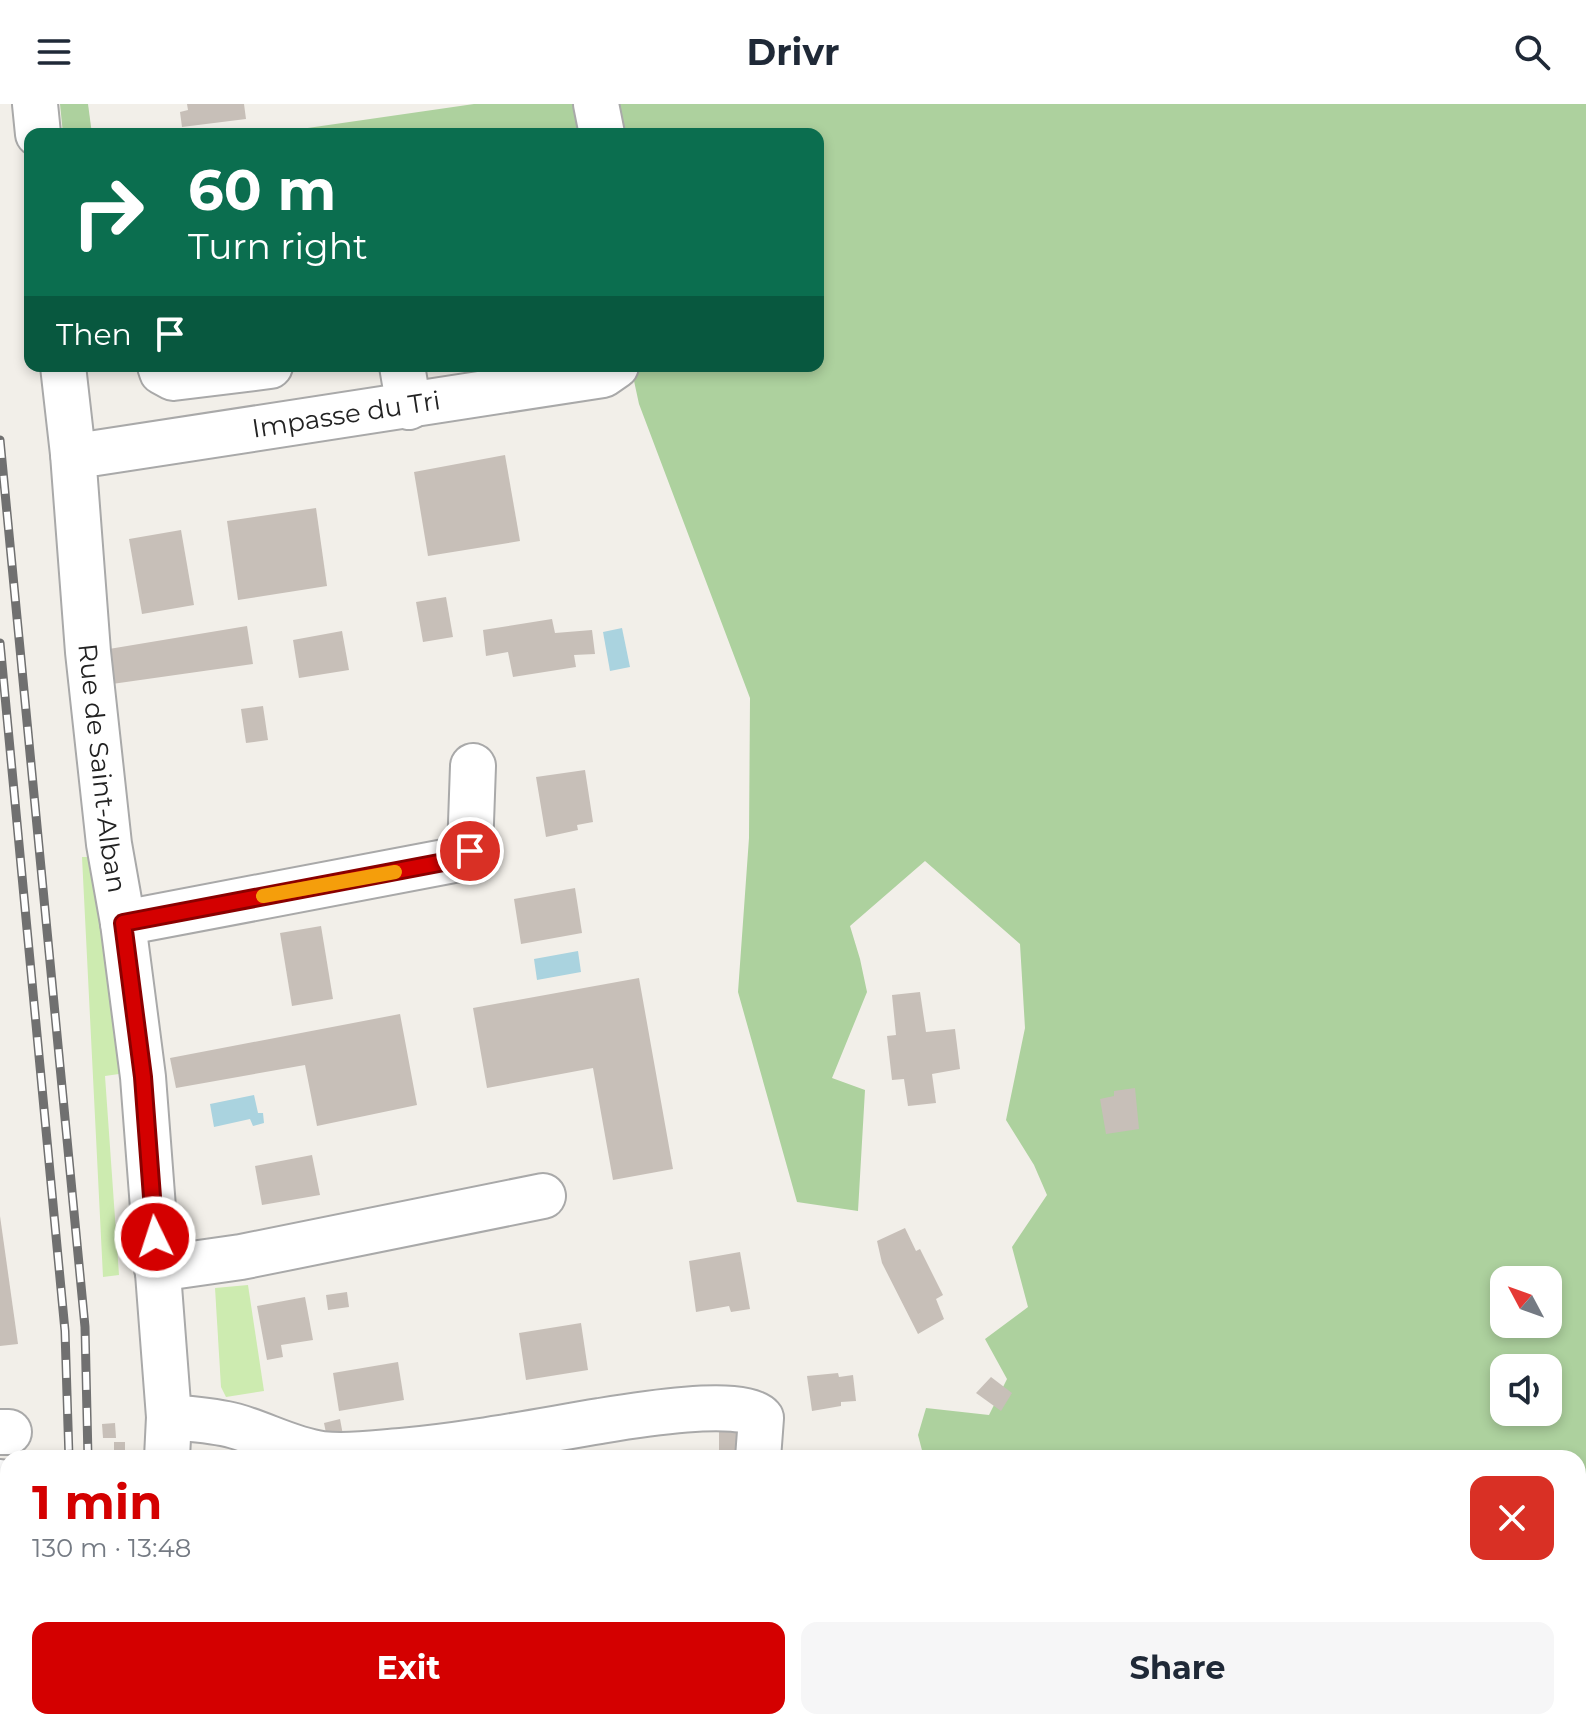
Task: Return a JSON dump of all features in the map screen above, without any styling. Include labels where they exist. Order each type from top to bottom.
[{"type":"street","points":[[35,104],[37,128]]},
{"type":"street","points":[[596,104],[601,128]]},
{"type":"street","name":"Rue de Saint-Alban","points":[[64,372],[88,652],[109,844],[123,923],[143,1077],[168,1438]]},
{"type":"street","points":[[162,372],[173,378],[222,372]]},
{"type":"street","name":"Impasse du Tri","points":[[73,454],[96,453],[405,387],[603,375],[607,372]]},
{"type":"street","points":[[123,923],[465,858],[470,851],[473,766]]},
{"type":"street","points":[[157,1269],[241,1257],[543,1196]]},
{"type":"street","points":[[410,1450],[704,1408],[756,1412],[761,1418],[759,1450]]},
{"type":"street","points":[[168,1438],[234,1426],[304,1450]]},
{"type":"green space","points":[[60,104],[88,104],[91,128],[62,128]]},
{"type":"green space","points":[[474,104],[586,104],[591,128],[308,128]]},
{"type":"green space","points":[[606,104],[1586,104],[1586,1450],[922,1450],[918,1435],[926,1408],[989,1415],[1007,1379],[985,1339],[1028,1307],[1012,1247],[1047,1195],[1034,1165],[1006,1120],[1025,1028],[1020,944],[925,861],[850,926],[867,992],[832,1078],[865,1090],[858,1211],[797,1202],[738,992],[749,838],[750,698],[639,404],[632,372],[824,372],[824,128],[610,128]]},
{"type":"green space","points":[[82,857],[90,857],[126,1073],[105,1076],[119,1275],[103,1277]]},
{"type":"green space","points":[[248,1285],[264,1391],[226,1397],[221,1387],[215,1288]]},
{"type":"water","points":[[622,628],[630,667],[610,671],[603,632]]},
{"type":"water","points":[[578,951],[581,972],[537,980],[534,959]]},
{"type":"water","points":[[254,1095],[258,1113],[263,1113],[264,1123],[253,1126],[250,1119],[214,1127],[210,1104]]},
{"type":"building","points":[[187,104],[244,104],[246,119],[182,127],[180,112],[188,110]]},
{"type":"building","points":[[505,455],[520,541],[428,556],[414,472]]},
{"type":"building","points":[[316,508],[327,586],[238,600],[227,521]]},
{"type":"building","points":[[181,530],[194,605],[142,614],[129,539]]},
{"type":"building","points":[[446,597],[453,637],[423,642],[416,602]]},
{"type":"building","points":[[552,619],[555,633],[592,630],[595,654],[574,655],[576,667],[513,677],[508,652],[486,656],[483,630]]},
{"type":"building","points":[[247,626],[253,664],[112,684],[109,649]]},
{"type":"building","points":[[342,631],[349,670],[299,678],[293,640]]},
{"type":"building","points":[[263,706],[268,740],[246,743],[241,709]]},
{"type":"building","points":[[585,770],[593,822],[577,825],[578,830],[546,837],[536,777]]},
{"type":"building","points":[[575,888],[582,933],[521,944],[514,899]]},
{"type":"building","points":[[321,926],[333,999],[292,1006],[280,933]]},
{"type":"building","points":[[639,978],[673,1169],[613,1180],[593,1068],[487,1088],[473,1008]]},
{"type":"building","points":[[920,992],[926,1032],[955,1029],[960,1069],[932,1074],[936,1103],[908,1106],[904,1079],[892,1080],[887,1036],[896,1035],[892,995]]},
{"type":"building","points":[[400,1014],[417,1105],[317,1126],[305,1065],[176,1088],[170,1058]]},
{"type":"building","points":[[1135,1088],[1139,1129],[1106,1134],[1100,1099],[1114,1096],[1114,1091]]},
{"type":"building","points":[[312,1155],[320,1195],[262,1205],[255,1166]]},
{"type":"building","points":[[0,1216],[18,1344],[0,1346]]},
{"type":"building","points":[[905,1228],[916,1251],[920,1249],[943,1295],[936,1299],[944,1319],[918,1334],[882,1263],[877,1241]]},
{"type":"building","points":[[740,1252],[750,1309],[731,1312],[729,1306],[696,1312],[689,1261]]},
{"type":"building","points":[[347,1292],[349,1307],[328,1310],[326,1295]]},
{"type":"building","points":[[305,1297],[313,1340],[281,1345],[283,1357],[267,1360],[257,1306]]},
{"type":"building","points":[[581,1323],[588,1370],[526,1380],[519,1333]]},
{"type":"building","points":[[398,1362],[404,1400],[339,1411],[333,1373]]},
{"type":"building","points":[[838,1373],[839,1377],[853,1375],[856,1401],[812,1411],[807,1376]]},
{"type":"building","points":[[991,1377],[1012,1393],[1001,1411],[976,1393]]},
{"type":"building","points":[[340,1419],[343,1435],[327,1438],[324,1423]]},
{"type":"building","points":[[115,1423],[116,1438],[103,1438],[102,1424]]},
{"type":"building","points":[[754,1424],[752,1450],[719,1450],[719,1425]]},
{"type":"building","points":[[114,1442],[125,1442],[125,1450],[114,1450]]},
{"type":"railway","points":[[0,440],[85,1327],[88,1450]]},
{"type":"railway","points":[[0,643],[65,1331],[69,1450]]},
{"type":"slow traffic","points":[[263,896],[395,872]]},
{"type":"route","points":[[155,1237],[143,1077],[123,923],[465,858],[470,851]]}]
